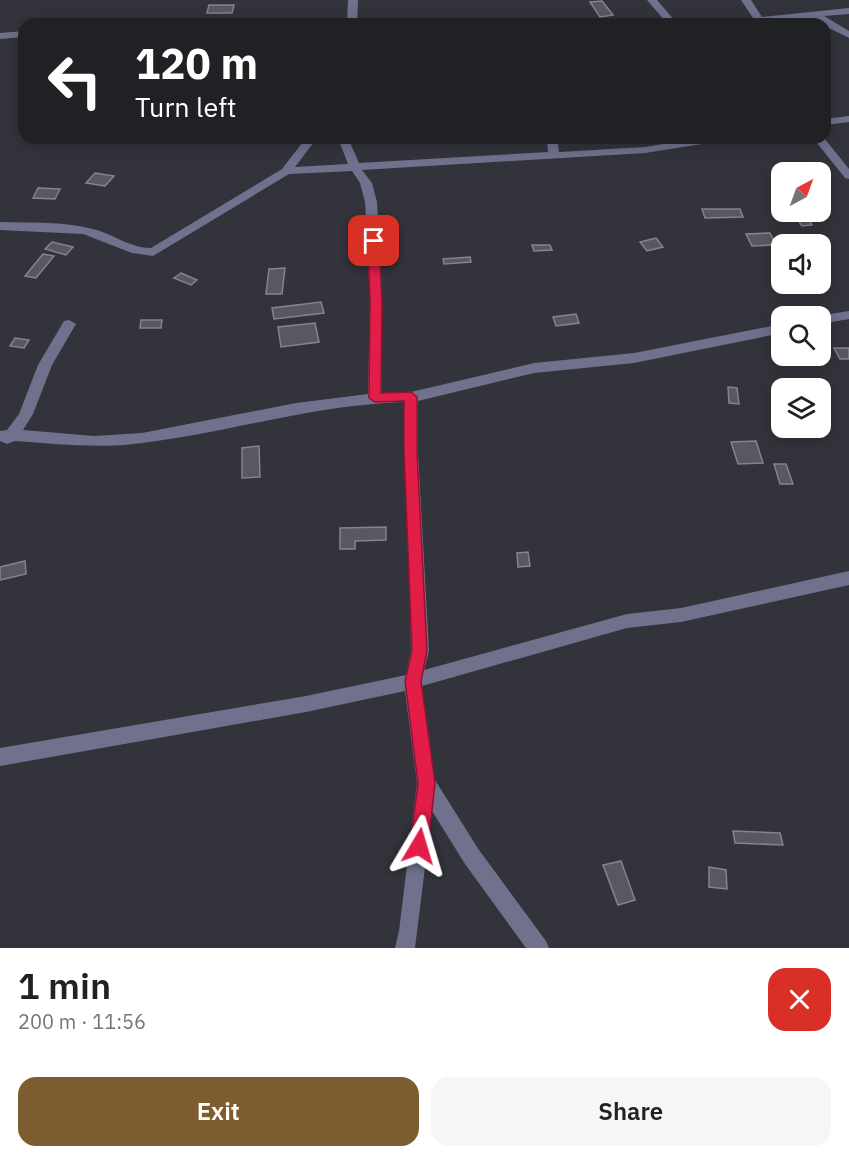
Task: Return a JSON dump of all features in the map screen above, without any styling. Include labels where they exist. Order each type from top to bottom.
[{"type":"street","points":[[352,18],[353,0]]},
{"type":"street","points":[[652,0],[669,18]]},
{"type":"street","points":[[746,0],[757,18]]},
{"type":"street","points":[[769,18],[849,11]]},
{"type":"street","points":[[815,14],[820,18]]},
{"type":"street","points":[[831,26],[849,35]]},
{"type":"street","points":[[0,36],[18,34]]},
{"type":"street","points":[[831,121],[849,118]]},
{"type":"street","points":[[0,226],[84,231],[110,238],[142,253],[153,252],[286,171],[307,144]]},
{"type":"street","points":[[345,144],[354,166],[366,183],[371,202],[376,302],[375,398]]},
{"type":"street","points":[[553,144],[554,157]]},
{"type":"street","points":[[286,171],[472,159],[554,157],[645,150],[683,144]]},
{"type":"street","points":[[823,144],[849,176]]},
{"type":"street","points":[[831,318],[849,315]]},
{"type":"street","points":[[4,438],[33,402],[44,367],[69,324]]},
{"type":"street","points":[[4,438],[94,441],[142,438],[238,417],[375,398],[411,397],[534,368],[634,358],[771,330]]},
{"type":"street","points":[[405,948],[409,931],[426,783],[413,681],[420,651],[411,452],[411,397]]},
{"type":"street","points":[[0,757],[306,704],[413,681],[627,621],[681,615],[849,578]]},
{"type":"street","points":[[426,783],[472,857],[539,948]]},
{"type":"building","points":[[602,1],[613,15],[600,17],[590,2]]},
{"type":"building","points":[[209,5],[234,5],[232,13],[207,13]]},
{"type":"building","points":[[95,173],[114,176],[105,186],[86,183]]},
{"type":"building","points":[[38,188],[60,189],[55,199],[33,198]]},
{"type":"building","points":[[702,209],[740,209],[743,217],[705,218]]},
{"type":"building","points":[[799,222],[810,222],[812,225],[802,226]]},
{"type":"building","points":[[770,233],[771,245],[752,246],[746,234]]},
{"type":"building","points":[[656,238],[663,247],[647,251],[640,242]]},
{"type":"building","points":[[52,242],[73,247],[66,255],[45,249]]},
{"type":"building","points":[[532,245],[550,245],[552,250],[534,251]]},
{"type":"building","points":[[43,254],[54,256],[36,278],[25,276]]},
{"type":"building","points":[[470,257],[471,262],[444,264],[443,259]]},
{"type":"building","points":[[285,268],[282,294],[266,294],[269,269]]},
{"type":"building","points":[[181,273],[197,280],[191,285],[174,278]]},
{"type":"building","points":[[321,302],[324,313],[274,319],[272,308]]},
{"type":"building","points":[[576,314],[579,323],[556,326],[553,317]]},
{"type":"building","points":[[141,320],[162,320],[161,328],[140,328]]},
{"type":"building","points":[[315,323],[319,342],[281,347],[278,327]]},
{"type":"building","points":[[15,338],[29,340],[24,348],[10,346]]},
{"type":"building","points":[[834,348],[849,348],[849,359],[840,359]]},
{"type":"building","points":[[728,387],[737,388],[739,404],[729,403]]},
{"type":"building","points":[[756,441],[763,463],[738,464],[731,442]]},
{"type":"building","points":[[259,446],[260,477],[242,478],[242,448]]},
{"type":"building","points":[[774,464],[786,464],[793,484],[780,484]]},
{"type":"building","points":[[386,527],[386,540],[355,541],[355,549],[340,549],[340,528]]},
{"type":"building","points":[[528,552],[530,566],[518,567],[517,553]]},
{"type":"building","points":[[25,561],[26,574],[0,580],[0,567]]},
{"type":"building","points":[[733,831],[780,833],[783,845],[735,843]]},
{"type":"building","points":[[621,861],[635,900],[618,905],[603,865]]},
{"type":"building","points":[[709,867],[726,870],[727,889],[709,887]]},
{"type":"route","points":[[374,241],[375,398],[411,397],[411,452],[420,651],[413,681],[426,783],[419,846]]}]
